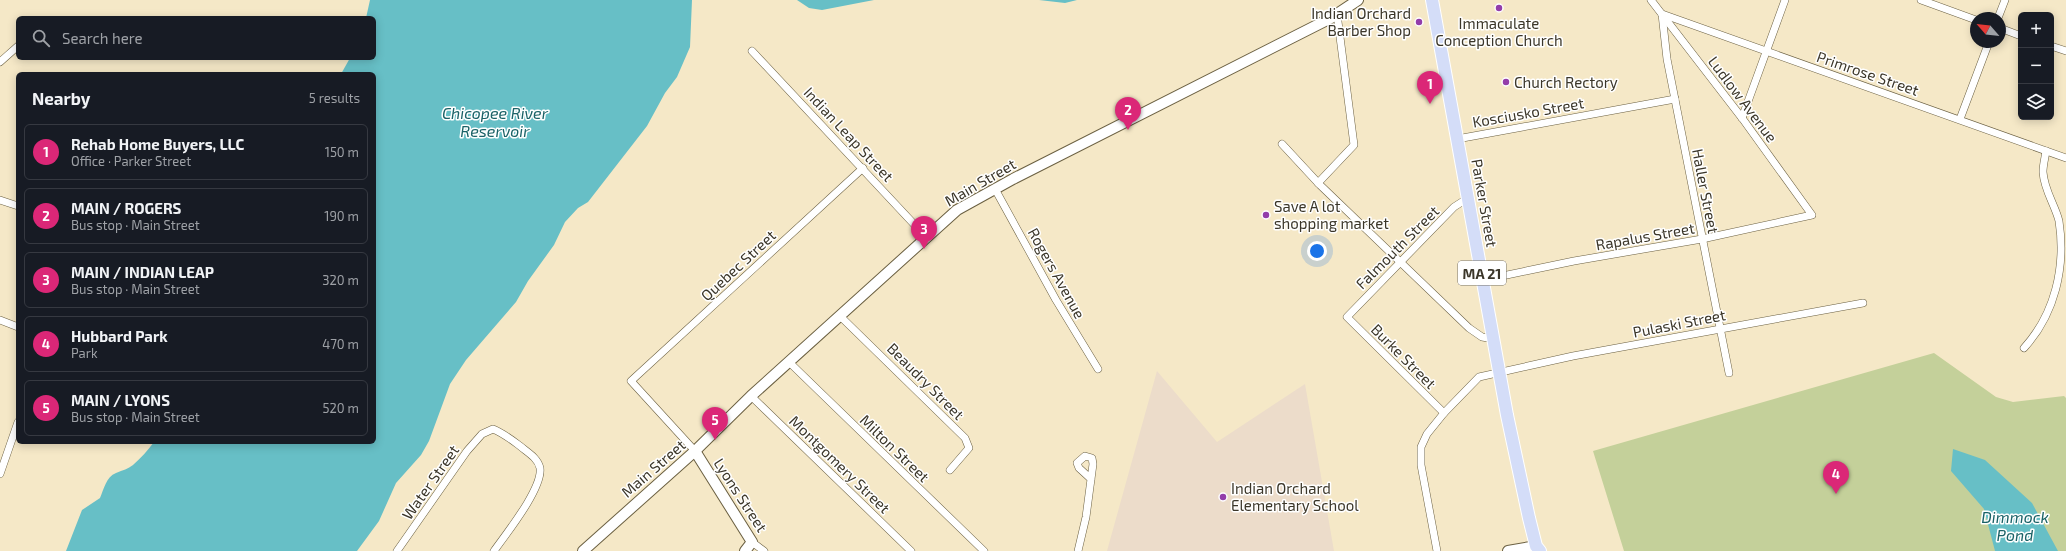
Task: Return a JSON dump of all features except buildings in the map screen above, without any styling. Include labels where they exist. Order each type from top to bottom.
[{"type":"main road","name":"Main Street","points":[[583,551],[695,451],[751,396],[957,210],[1337,14],[1358,0]]},
{"type":"main road","name":"Parker Street","points":[[1432,0],[1501,371],[1507,415],[1538,548]]},
{"type":"main road","name":"Lyons Street","points":[[695,451],[752,542]]},
{"type":"main road","points":[[745,551],[752,542]]},
{"type":"main road","points":[[1508,551],[1538,548]]},
{"type":"street","name":"Ludlow Avenue","points":[[1651,0],[1742,118],[1812,216]]},
{"type":"street","points":[[1742,118],[1785,0]]},
{"type":"street","points":[[1921,0],[1970,18]]},
{"type":"street","points":[[2000,12],[2005,0]]},
{"type":"street","points":[[1318,183],[1354,145],[1337,14]]},
{"type":"street","name":"Primrose Street","points":[[1662,14],[2066,158]]},
{"type":"street","name":"Haller Street","points":[[1662,14],[1675,98],[1728,373]]},
{"type":"street","points":[[2006,30],[2018,35]]},
{"type":"street","points":[[2054,47],[2066,52]]},
{"type":"street","points":[[0,62],[16,48]]},
{"type":"street","points":[[1960,119],[1987,48]]},
{"type":"street","name":"Indian Leap Street","points":[[752,51],[926,237]]},
{"type":"street","name":"Kosciusko Street","points":[[1457,139],[1675,98]]},
{"type":"street","points":[[1282,144],[1318,183],[1469,328],[1482,337],[1494,339]]},
{"type":"street","points":[[2024,348],[2047,316],[2059,284],[2061,270],[2062,234],[2043,171],[2046,151]]},
{"type":"street","name":"Quebec Street","points":[[632,381],[863,168]]},
{"type":"street","name":"Rogers Avenue","points":[[996,189],[1056,300],[1098,368]]},
{"type":"street","name":"Falmouth Street","points":[[1347,317],[1454,207],[1468,198]]},
{"type":"street","points":[[0,200],[16,205]]},
{"type":"street","name":"Rapalus Street","points":[[1483,280],[1574,261],[1702,239],[1812,216]]},
{"type":"street","name":"Pulaski Street","points":[[1438,551],[1420,454],[1421,447],[1427,434],[1444,413],[1479,377],[1501,371],[1863,303]]},
{"type":"street","name":"Beaudry Street","points":[[840,316],[965,438],[969,448],[950,470]]},
{"type":"street","name":"Burke Street","points":[[1347,317],[1444,413]]},
{"type":"street","points":[[0,320],[16,326]]},
{"type":"street","name":"Milton Street","points":[[789,362],[984,551]]},
{"type":"street","name":"Lyons Street","points":[[632,381],[695,451]]},
{"type":"street","name":"Montgomery Street","points":[[751,396],[911,551]]},
{"type":"street","points":[[0,474],[2,461],[16,427]]},
{"type":"street","name":"Water Street","points":[[397,551],[467,451],[482,434],[488,430],[498,431],[513,441],[535,458],[540,469],[540,476],[528,501],[494,551]]},
{"type":"street","points":[[1078,551],[1086,517],[1091,479]]},
{"type":"street","name":"Lyons Street","points":[[752,542],[764,551]]},
{"type":"shaded area","name":"Indian Orchard Elementary School","points":[[1157,371],[1217,442],[1305,384],[1334,551],[1107,551]]},
{"type":"green space","points":[[1934,353],[1996,397],[2013,402],[2064,396],[2066,398],[2066,551],[1624,551],[1593,451]]},
{"type":"water","name":"Chicopee River Reservoir","points":[[370,0],[692,0],[690,47],[677,77],[665,93],[647,126],[588,202],[578,208],[565,222],[554,245],[528,281],[516,302],[466,360],[450,384],[429,441],[421,455],[396,483],[379,521],[357,551],[66,551],[82,510],[100,498],[110,477],[133,465],[152,444],[376,444],[376,72],[342,72],[349,60],[376,60],[376,16],[366,16]]},
{"type":"water","points":[[797,0],[874,0],[822,10],[809,8]]},
{"type":"water","points":[[1039,0],[1077,0],[1065,3]]},
{"type":"water","name":"Dimmock Pond","points":[[1953,449],[1985,460],[2032,503],[2058,551],[1995,551],[1984,509],[1951,471]]},
{"type":"place","name":"Immaculate Conception Church","points":[[1499,8]]},
{"type":"place","name":"Indian Orchard Barber Shop","points":[[1419,22]]},
{"type":"place","name":"Church Rectory","points":[[1506,82]]},
{"type":"place","name":"Rehab Home Buyers, LLC","points":[[1430,104]]},
{"type":"place","name":"MAIN / ROGERS","points":[[1128,130]]},
{"type":"place","name":"Save A lot shopping market","points":[[1266,215]]},
{"type":"place","name":"MAIN / INDIAN LEAP","points":[[924,249]]},
{"type":"place","name":"MAIN / LYONS","points":[[715,440]]},
{"type":"place","name":"Hubbard Park","points":[[1836,494]]},
{"type":"place","name":"Indian Orchard Elementary School","points":[[1223,497]]}]
